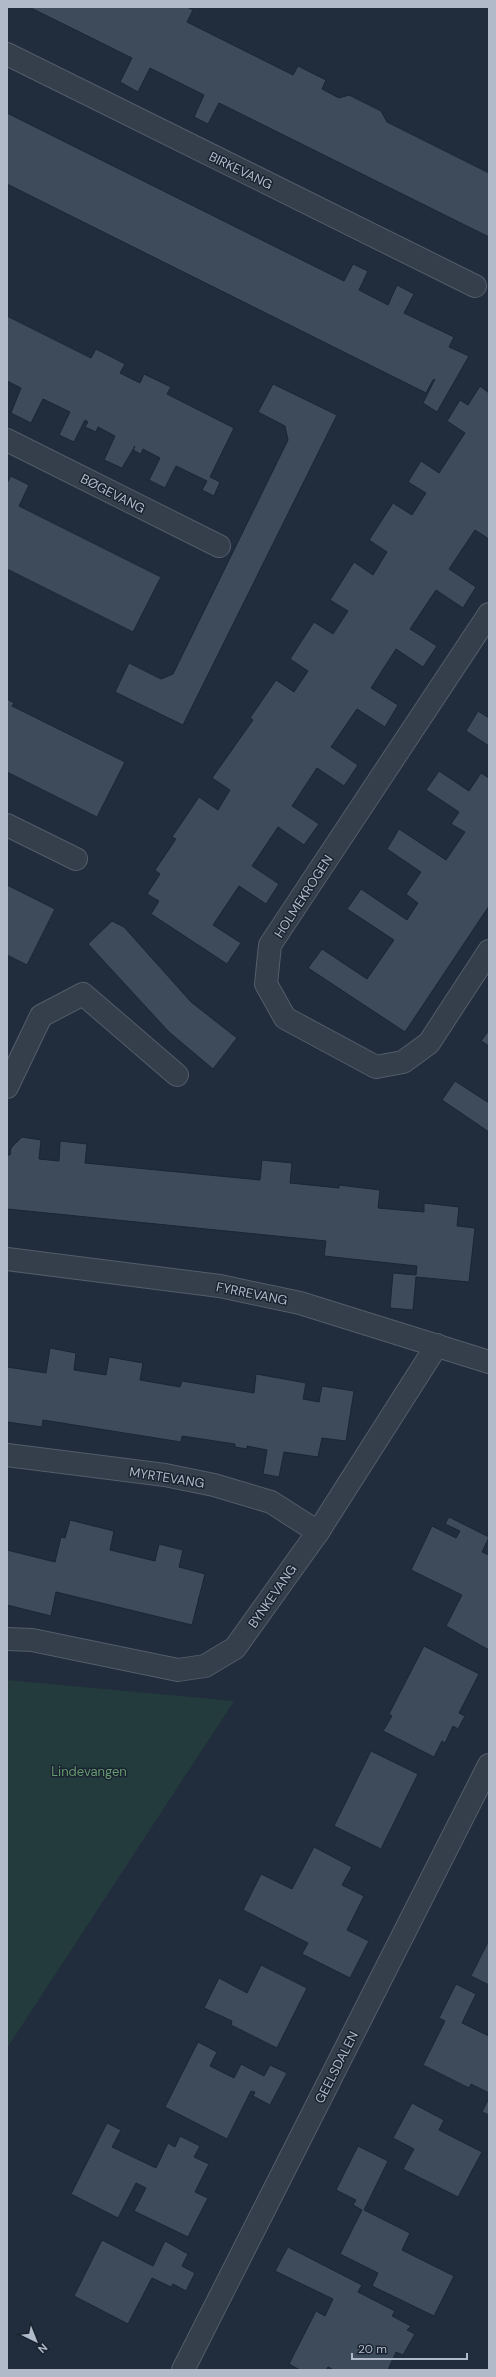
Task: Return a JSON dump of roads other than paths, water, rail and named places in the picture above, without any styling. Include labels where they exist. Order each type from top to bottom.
[{"type":"street","name":"BIRKEVANG","points":[[7,54],[475,286]]},
{"type":"street","name":"BØGEVANG","points":[[7,440],[219,546]]},
{"type":"street","name":"HOLMEKROGEN","points":[[489,614],[270,946],[266,984],[285,1018],[376,1067],[403,1062],[428,1043],[489,951]]},
{"type":"street","points":[[7,824],[76,859]]},
{"type":"street","points":[[7,1086],[40,1016],[83,994],[177,1075]]},
{"type":"street","name":"FYRREVANG","points":[[7,1259],[220,1286],[300,1303],[489,1362]]},
{"type":"street","name":"BYNKEVANG","points":[[7,1639],[32,1640],[178,1670],[205,1666],[235,1648],[318,1532],[437,1345]]},
{"type":"street","name":"MYRTEVANG","points":[[7,1455],[165,1475],[214,1485],[271,1502],[318,1532]]},
{"type":"street","name":"GEELSDALEN","points":[[183,2370],[489,1765]]},
{"type":"park label","name":"Lindevangen","points":[[89,1771]]}]
